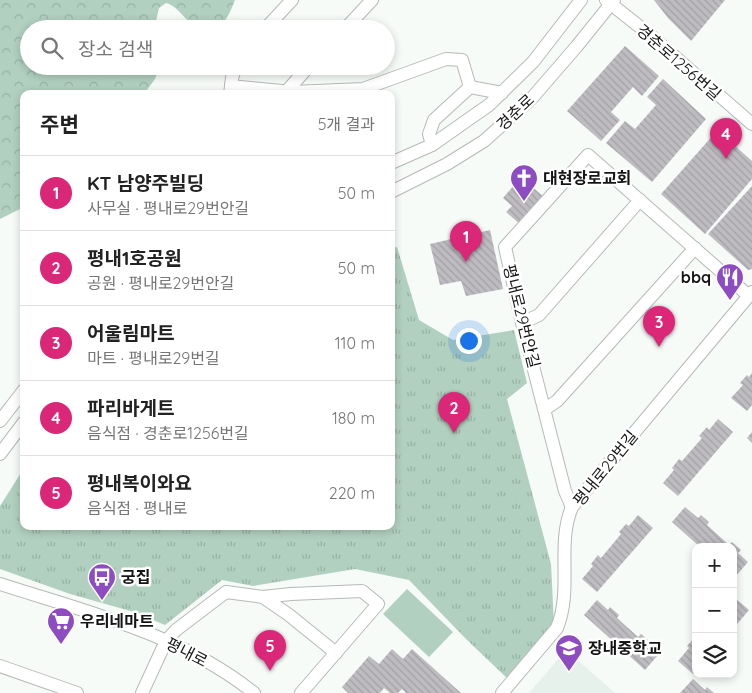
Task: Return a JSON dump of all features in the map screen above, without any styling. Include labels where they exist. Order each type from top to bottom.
[{"type":"street","points":[[274,20],[292,0]]},
{"type":"street","points":[[353,20],[372,0]]},
{"type":"street","name":"경춘로","points":[[395,161],[432,145],[463,125],[502,93],[533,62],[581,0]]},
{"type":"street","name":"경춘로","points":[[395,190],[447,164],[484,141],[532,98],[577,46],[610,1]]},
{"type":"street","name":"경춘로1256번길","points":[[610,1],[752,124]]},
{"type":"street","points":[[337,90],[363,89],[446,59],[462,60],[470,87]]},
{"type":"street","points":[[231,90],[233,75]]},
{"type":"street","points":[[288,90],[302,75]]},
{"type":"street","points":[[470,87],[502,93]]},
{"type":"street","points":[[432,145],[429,134],[434,120],[470,87]]},
{"type":"street","name":"평내로29번안길","points":[[572,507],[565,491],[522,323],[505,247],[588,155],[750,294]]},
{"type":"street","points":[[522,323],[539,315],[640,200]]},
{"type":"street","points":[[545,409],[557,401],[695,248]]},
{"type":"street","name":"평내로29번길","points":[[502,693],[557,628],[562,616],[566,533],[572,507],[750,294]]},
{"type":"street","points":[[0,421],[20,395]]},
{"type":"street","points":[[0,454],[20,427]]},
{"type":"street","name":"평내로","points":[[0,584],[136,628],[213,665],[254,693]]},
{"type":"street","points":[[142,693],[166,641],[176,630],[226,592],[263,597],[362,591],[378,604],[301,693]]},
{"type":"street","points":[[263,597],[289,615],[336,653]]},
{"type":"street","points":[[0,666],[77,693]]},
{"type":"shaded area","name":"장내중학교","points":[[566,650],[615,693],[529,693]]},
{"type":"green space","points":[[0,0],[235,0],[225,20],[188,20],[177,9],[166,3],[159,8],[156,20],[20,20],[20,75],[157,75],[147,90],[20,90],[20,209],[0,219]]},
{"type":"green space","points":[[397,247],[419,320],[453,340],[514,330],[527,383],[507,399],[551,564],[554,625],[509,680],[409,580],[355,569],[253,586],[222,580],[165,625],[134,612],[70,594],[0,569],[0,506],[20,474],[20,530],[395,530],[395,248]]},
{"type":"green space","points":[[407,589],[453,632],[429,657],[383,614]]},
{"type":"building","points":[[654,0],[725,0],[691,41],[668,18]]},
{"type":"building","points":[[625,46],[659,76],[642,96],[633,87],[611,112],[620,120],[601,141],[567,111]]},
{"type":"building","points":[[663,79],[706,119],[652,182],[606,143],[625,121],[635,129],[656,105],[647,97]]},
{"type":"building","points":[[715,133],[734,145],[752,161],[752,179],[705,234],[661,194]]},
{"type":"building","name":"대현장로교회","points":[[521,177],[545,198],[521,225],[506,212],[512,206],[503,198]]},
{"type":"building","points":[[752,186],[752,269],[748,270],[708,234]]},
{"type":"building","points":[[490,230],[503,289],[466,296],[461,281],[440,285],[430,244]]},
{"type":"building","points":[[752,373],[752,405],[747,411],[731,398],[743,385],[740,383],[747,375],[749,377]]},
{"type":"building","points":[[718,419],[733,432],[678,496],[663,483],[674,470],[672,468],[679,459],[682,461],[702,438],[699,436],[707,427],[709,430]]},
{"type":"building","points":[[752,432],[752,443],[747,438]]},
{"type":"building","points":[[685,507],[698,518],[701,515],[709,522],[707,525],[727,543],[696,543],[672,522]]},
{"type":"building","points":[[638,515],[653,528],[597,592],[582,579],[593,566],[591,564],[598,555],[601,558],[621,534],[619,532],[626,524],[629,526]]},
{"type":"building","points":[[737,546],[741,550],[738,553],[748,562],[737,575]]},
{"type":"building","points":[[597,600],[608,610],[610,607],[619,615],[617,618],[638,637],[641,634],[650,642],[647,645],[658,655],[645,670],[584,615]]},
{"type":"building","points":[[737,600],[749,610],[737,624]]},
{"type":"building","points":[[692,640],[692,673],[678,661],[689,648],[687,646]]},
{"type":"building","points":[[392,649],[403,659],[412,649],[461,693],[406,693],[402,689],[398,693],[390,693],[384,688],[380,693],[348,693],[342,687],[369,656],[379,664]]},
{"type":"building","points":[[693,679],[705,690],[707,687],[714,693],[680,693]]},
{"type":"place","name":"파리바게트","points":[[726,159]]},
{"type":"place","name":"대현장로교회","points":[[524,202]]},
{"type":"place","name":"KT 남양주빌딩","points":[[466,262]]},
{"type":"place","name":"bbq","points":[[730,301]]},
{"type":"place","name":"어울림마트","points":[[659,347]]},
{"type":"place","name":"평내1호공원","points":[[454,433]]},
{"type":"place","name":"궁집","points":[[102,601]]},
{"type":"place","name":"우리네마트","points":[[61,645]]},
{"type":"place","name":"평내복이와요","points":[[270,671]]},
{"type":"place","name":"장내중학교","points":[[569,672]]}]
